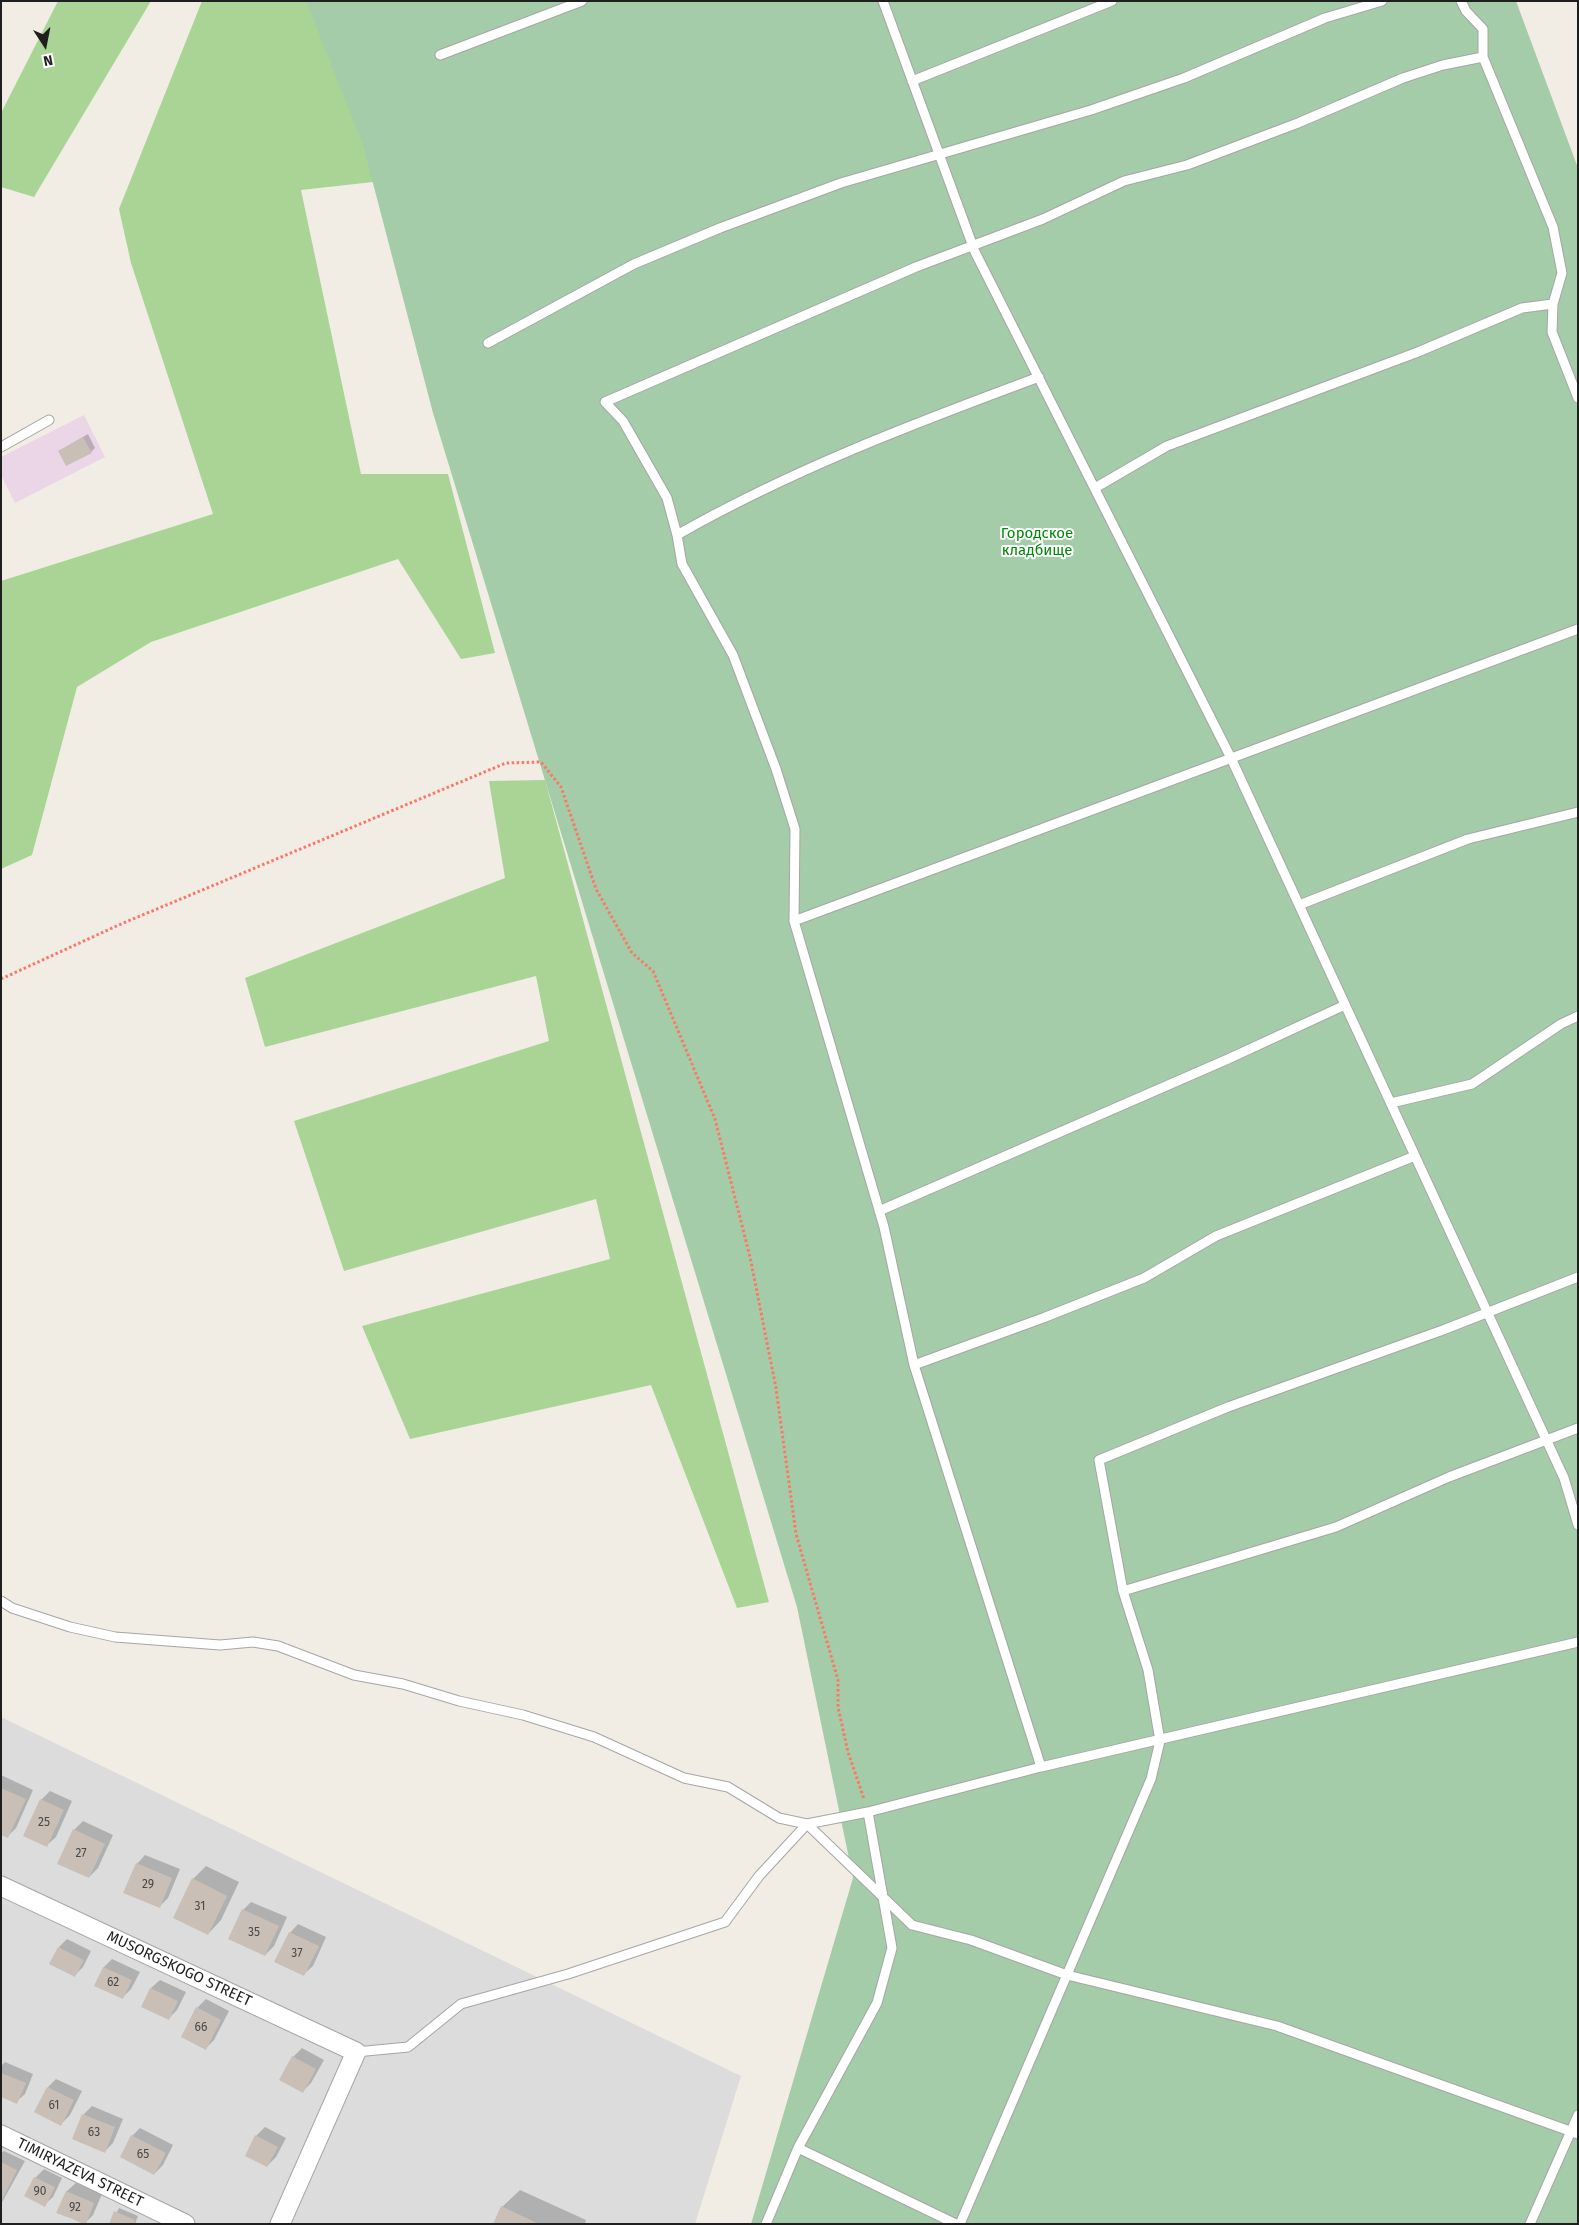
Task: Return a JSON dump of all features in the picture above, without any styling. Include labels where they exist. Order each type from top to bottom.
[{"type":"street","name":"MUSORGSKOGO STREET","points":[[1,1886],[356,2052]]},
{"type":"street","points":[[280,2224],[356,2052]]},
{"type":"street","name":"TIMIRYAZEVA STREET","points":[[1,2135],[185,2224]]},
{"type":"lane","points":[[440,55],[582,1]]},
{"type":"lane","points":[[883,1],[973,246],[1231,758],[1564,1478],[1578,1525]]},
{"type":"lane","points":[[912,80],[1112,1]]},
{"type":"lane","points":[[488,343],[634,264],[703,235],[841,182],[1091,110],[1165,84],[1325,18],[1382,1]]},
{"type":"lane","points":[[1462,1],[1466,10],[1483,29],[1483,57],[1553,227],[1562,274],[1553,304],[1552,332],[1578,398]]},
{"type":"lane","points":[[1040,1767],[914,1366],[880,1211],[794,920],[795,829],[776,769],[733,655],[682,564],[677,535],[667,498],[623,421],[605,402],[916,267],[1043,219],[1124,181],[1187,165],[1298,123],[1403,78],[1443,65],[1483,57]]},
{"type":"lane","points":[[1095,488],[1167,446],[1418,352],[1522,308],[1553,304]]},
{"type":"lane","points":[[677,535],[721,510],[901,428],[1039,378]]},
{"type":"lane","points":[[1,447],[49,420]]},
{"type":"lane","points":[[794,920],[1578,628]]},
{"type":"lane","points":[[1299,905],[1468,839],[1578,812]]},
{"type":"lane","points":[[880,1211],[1228,1059],[1345,1005]]},
{"type":"lane","points":[[1391,1103],[1472,1084],[1561,1024],[1578,1016]]},
{"type":"lane","points":[[914,1366],[1144,1278],[1216,1236],[1415,1156]]},
{"type":"lane","points":[[798,2148],[958,2224],[1151,1779],[1160,1741],[1148,1670],[1124,1591],[1099,1460],[1228,1407],[1323,1374],[1578,1277]]},
{"type":"lane","points":[[1124,1591],[1336,1527],[1448,1477],[1578,1428]]},
{"type":"lane","points":[[1,1601],[12,1608],[70,1627],[115,1637],[220,1645],[253,1642],[278,1646],[354,1675],[403,1684],[459,1701],[523,1715],[594,1737],[684,1778],[728,1787],[779,1818],[807,1824],[868,1812],[1040,1767],[1160,1741],[1578,1642]]},
{"type":"lane","points":[[766,2224],[798,2148],[877,2003],[892,1948],[868,1812]]},
{"type":"lane","points":[[807,1824],[912,1925],[971,1940],[1067,1975],[1277,2026],[1574,2132]]},
{"type":"lane","points":[[356,2052],[408,2047],[461,2004],[568,1974],[725,1922],[758,1876],[807,1824]]},
{"type":"lane","points":[[1530,2224],[1574,2132],[1578,2115]]},
{"type":"path","points":[[1,980],[121,924],[497,766],[506,763],[542,762],[561,787],[596,888],[632,953],[653,971],[692,1070],[714,1119],[750,1257],[776,1388],[796,1534],[838,1680],[838,1707],[848,1752],[868,1812]]},
{"type":"shaded area","points":[[84,415],[105,457],[15,503],[1,475],[1,457]]},
{"type":"shaded area","points":[[1,1717],[741,2076],[695,2224],[1,2224]]},
{"type":"green space","points":[[58,1],[151,1],[34,197],[1,187],[1,113]]},
{"type":"green space","points":[[202,1],[396,1],[391,180],[301,190],[361,474],[448,474],[495,653],[461,659],[398,559],[151,642],[77,687],[32,855],[1,869],[1,581],[213,514],[131,263],[119,209]]},
{"type":"green space","name":"Городское кладбище","points":[[306,1],[1516,1],[1578,168],[1578,2224],[751,2224],[853,1878],[797,1607],[433,413],[363,145]]},
{"type":"green space","points":[[545,780],[769,1602],[737,1608],[651,1385],[410,1439],[362,1326],[610,1259],[596,1199],[344,1271],[294,1121],[549,1041],[536,976],[265,1047],[245,978],[505,878],[489,781]]},
{"type":"building","points":[[83,437],[92,453],[66,466],[58,451]]},
{"type":"building","points":[[1,1788],[26,1799],[8,1838],[1,1835]]},
{"type":"building","points":[[40,1799],[64,1810],[47,1847],[23,1836]]},
{"type":"building","points":[[73,1829],[105,1844],[89,1878],[57,1864]]},
{"type":"building","points":[[136,1863],[172,1878],[160,1908],[123,1893]]},
{"type":"building","points":[[192,1878],[227,1896],[208,1935],[173,1918]]},
{"type":"building","points":[[242,1909],[279,1926],[265,1956],[228,1939]]},
{"type":"building","points":[[289,1932],[319,1946],[304,1976],[274,1962]]},
{"type":"building","points":[[58,1947],[84,1960],[75,1977],[49,1964]]},
{"type":"building","points":[[103,1967],[132,1980],[123,1999],[94,1986]]},
{"type":"building","points":[[150,1988],[178,2001],[169,2020],[141,2007]]},
{"type":"building","points":[[196,2007],[221,2020],[206,2050],[181,2037]]},
{"type":"building","points":[[292,2056],[316,2069],[303,2093],[279,2080]]},
{"type":"building","points":[[1,2073],[26,2083],[17,2104],[1,2097]]},
{"type":"building","points":[[47,2087],[74,2100],[61,2126],[34,2112]]},
{"type":"building","points":[[82,2114],[115,2127],[105,2153],[72,2139]]},
{"type":"building","points":[[131,2135],[166,2153],[154,2175],[120,2157]]},
{"type":"building","points":[[255,2135],[278,2147],[267,2167],[245,2156]]},
{"type":"building","points":[[1,2162],[17,2170],[1,2202]]},
{"type":"building","points":[[34,2177],[55,2187],[45,2207],[24,2196]]},
{"type":"building","points":[[66,2191],[94,2203],[86,2224],[56,2213]]},
{"type":"building","points":[[501,2206],[539,2224],[493,2224]]},
{"type":"building","points":[[114,2211],[135,2220],[134,2224],[109,2224]]}]
